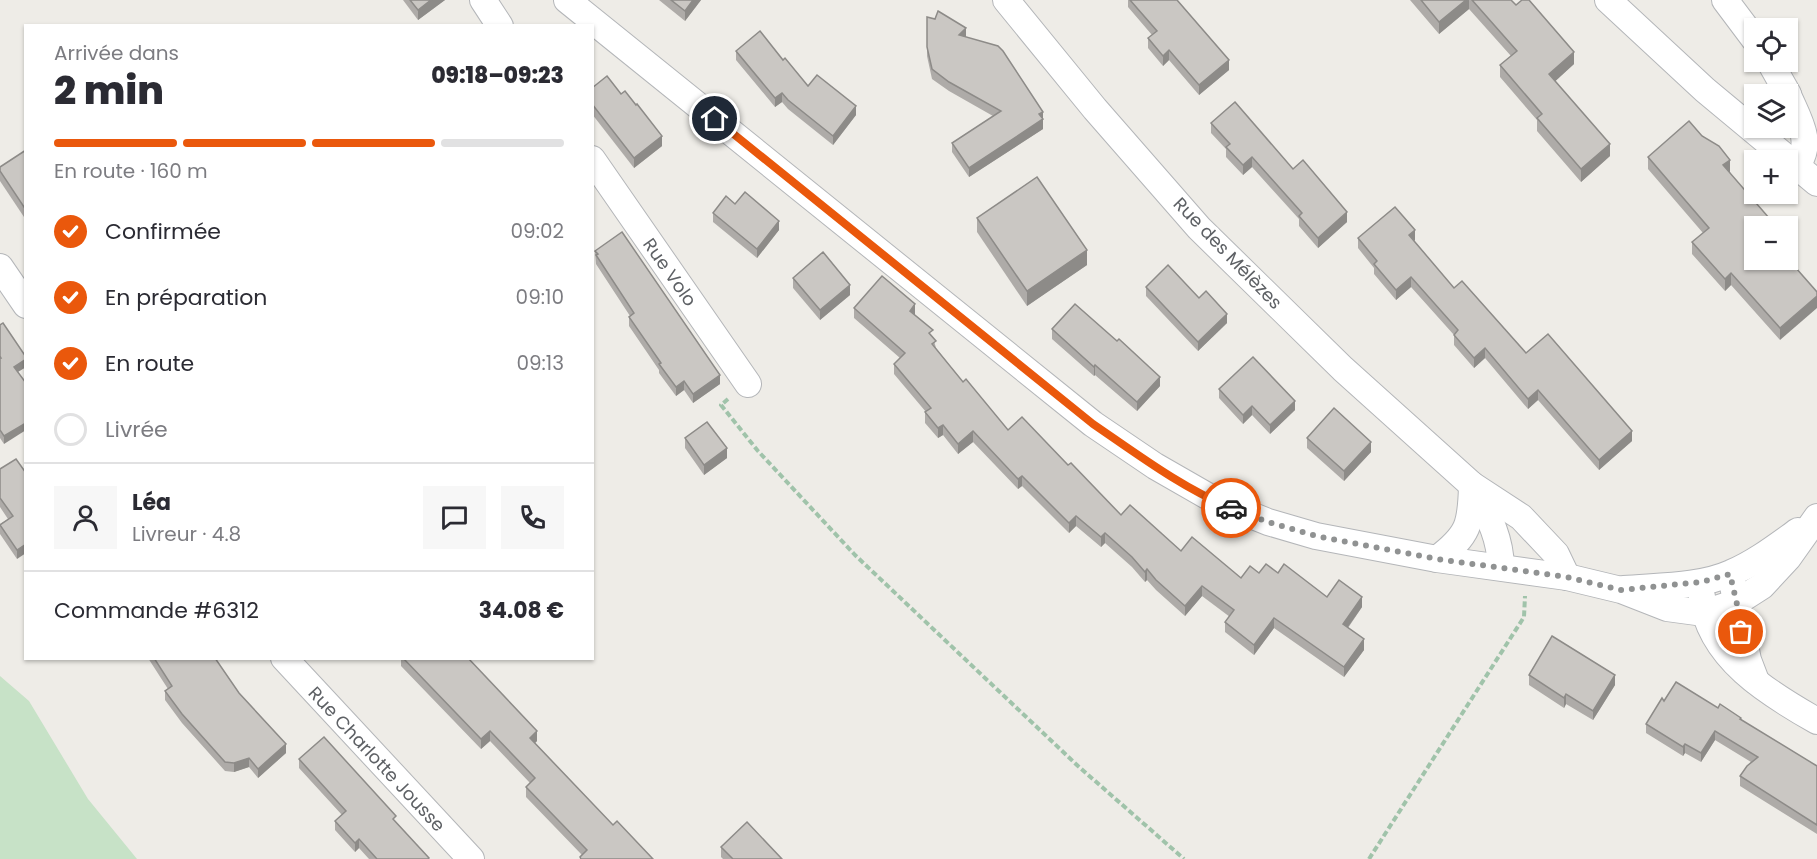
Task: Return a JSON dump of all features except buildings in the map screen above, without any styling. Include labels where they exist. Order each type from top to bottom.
[{"type":"street","points":[[483,0],[499,24]]},
{"type":"street","points":[[567,0],[1084,416],[1155,466],[1216,501],[1268,522],[1316,536],[1437,559],[1567,577],[1621,590],[1667,608],[1704,613],[1737,602],[1762,586],[1788,558],[1816,518]]},
{"type":"street","name":"Rue des Mélèzes","points":[[1006,0],[1095,109],[1199,228],[1343,369],[1472,485],[1521,517],[1556,554],[1567,577]]},
{"type":"street","points":[[1608,0],[1705,90],[1777,150]]},
{"type":"street","points":[[1725,0],[1744,25]]},
{"type":"street","points":[[1798,119],[1806,138],[1804,157],[1798,164]]},
{"type":"street","name":"Rue Volo","points":[[594,162],[748,384]]},
{"type":"street","points":[[1798,168],[1817,183]]},
{"type":"street","points":[[0,267],[24,302]]},
{"type":"street","points":[[1437,559],[1453,547],[1465,533],[1472,514],[1472,485]]},
{"type":"street","name":"Rue des Mélèzes","points":[[1472,485],[1497,533],[1501,567]]},
{"type":"street","points":[[1621,590],[1701,582],[1730,574],[1771,550],[1816,518]]},
{"type":"street","points":[[1730,574],[1748,660],[1758,684]]},
{"type":"street","points":[[1701,582],[1704,613],[1717,639],[1733,661],[1777,699],[1817,721]]},
{"type":"street","name":"Rue Charlotte Jousse","points":[[286,660],[471,859]]},
{"type":"path","points":[[748,384],[721,405],[758,451],[855,555],[1078,766],[1182,858]]},
{"type":"path","points":[[1368,859],[1524,617],[1526,571]]},
{"type":"green space","points":[[0,676],[29,701],[88,799],[137,859],[0,859]]},
{"type":"way so far","points":[[1231,508],[1316,536],[1437,559],[1567,577],[1621,590],[1701,582],[1730,574],[1741,632]]},
{"type":"route","points":[[715,119],[1093,424],[1155,466],[1231,508]]}]
